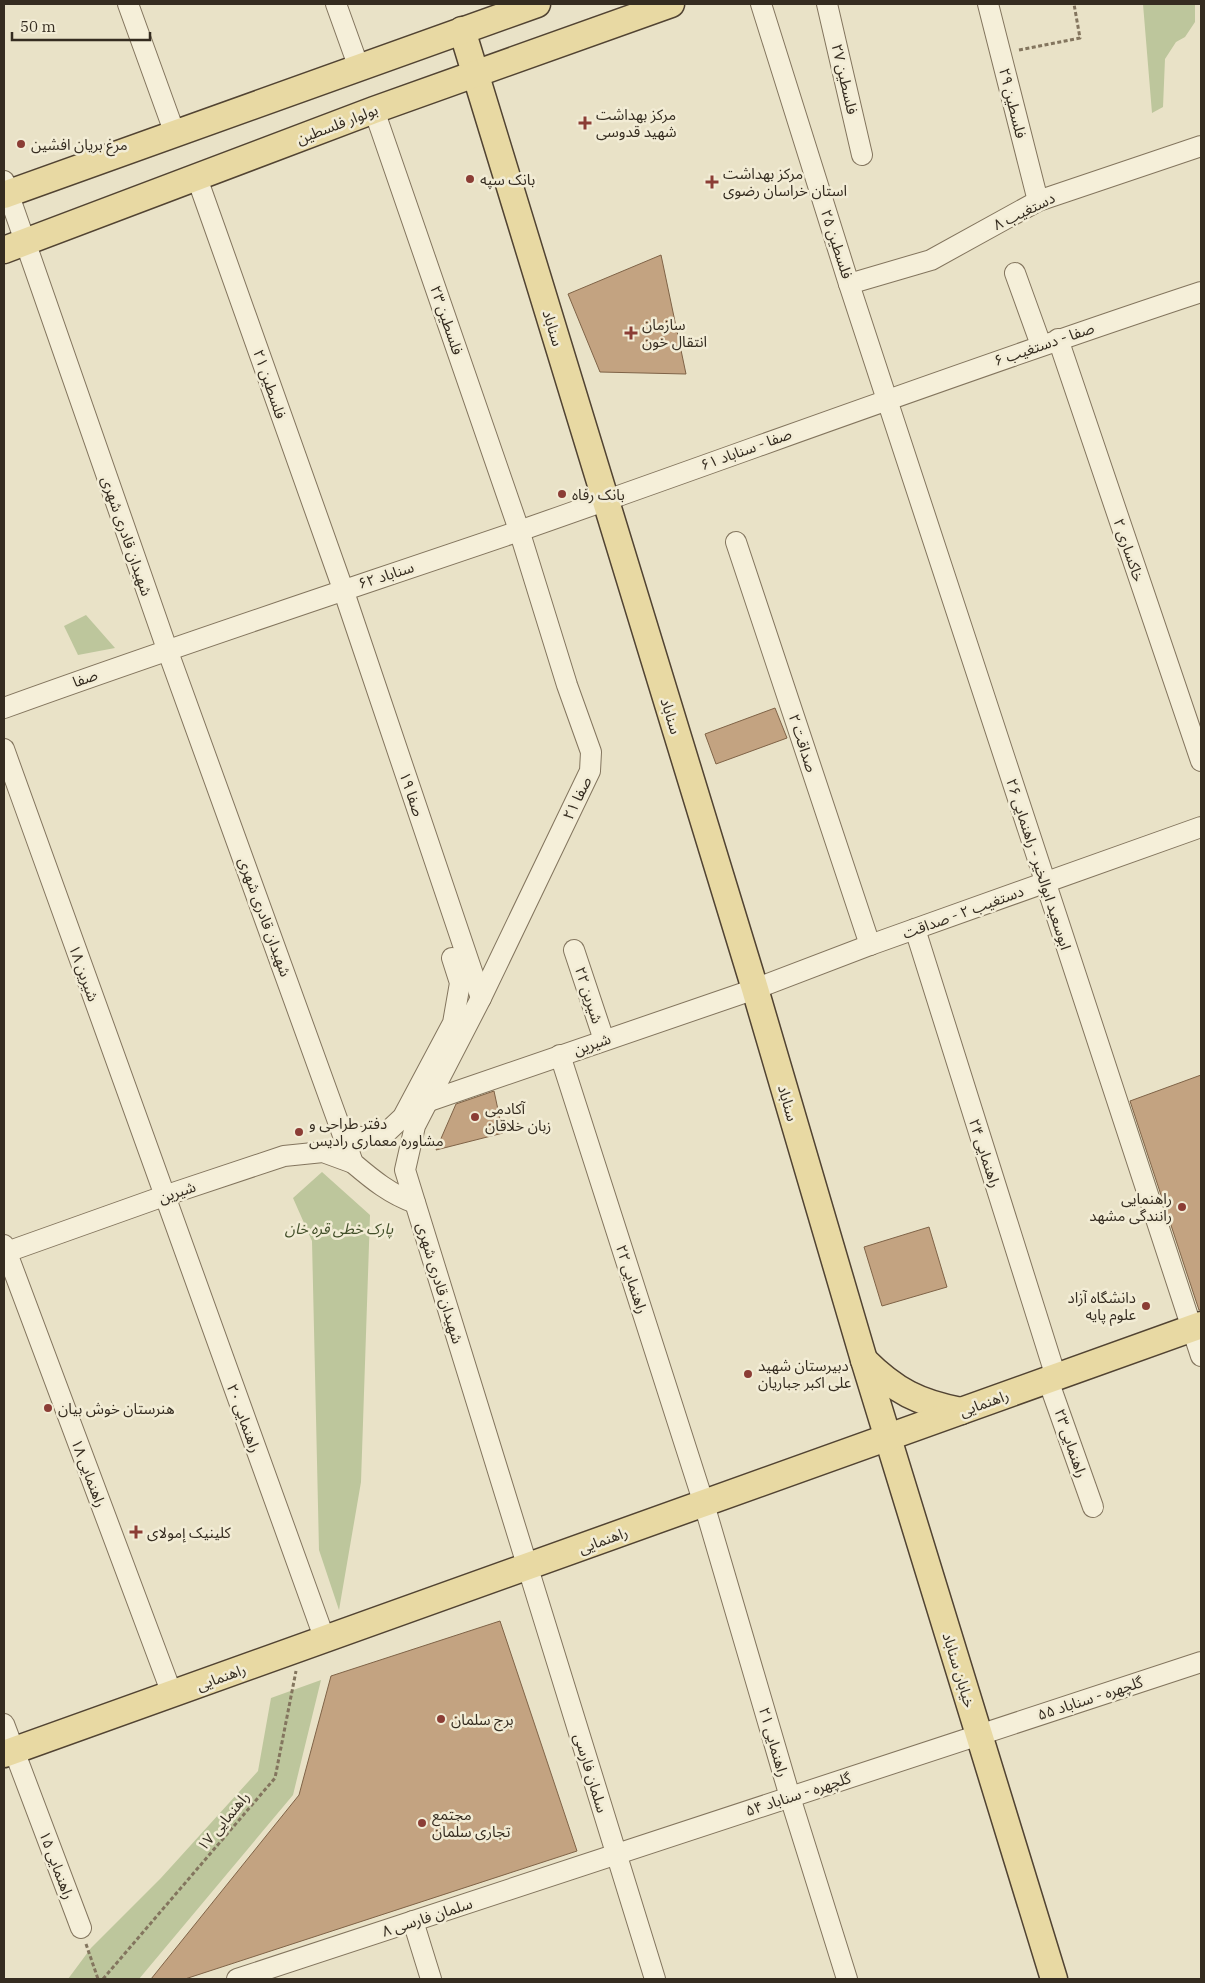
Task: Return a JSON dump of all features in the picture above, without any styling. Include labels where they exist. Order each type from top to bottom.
[{"type":"main road","points":[[5,190],[175,134],[537,4]]},
{"type":"main road","name":"بولوار فلسطین","points":[[9,248],[476,72],[672,4]]},
{"type":"main road","points":[[462,30],[476,72]]},
{"type":"main road","name":"سناباد","points":[[476,72],[604,500],[755,989],[864,1360]]},
{"type":"main road","name":"راهنمایی","points":[[9,1753],[1197,1327]]},
{"type":"main road","points":[[864,1360],[883,1380],[907,1396],[933,1406],[961,1411]]},
{"type":"main road","name":"خیابان سناباد","points":[[864,1360],[1054,1979]]},
{"type":"street","points":[[128,4],[175,134]]},
{"type":"street","points":[[336,4],[359,68]]},
{"type":"street","name":"فلسطین ۲۵","points":[[761,4],[887,399]]},
{"type":"street","name":"فلسطین ۲۷","points":[[827,4],[862,155]]},
{"type":"street","name":"فلسطین ۲۹","points":[[988,4],[1038,201]]},
{"type":"street","name":"فلسطین ۲۳","points":[[374,110],[520,530]]},
{"type":"street","name":"دستغیب ۸","points":[[850,284],[931,260],[1038,201],[1201,146]]},
{"type":"street","name":"فلسطین ۲۱","points":[[197,178],[343,589]]},
{"type":"street","name":"شهیدان قادری شهری","points":[[5,190],[9,248],[167,649],[353,1163],[377,1184],[396,1196],[415,1203],[528,1567]]},
{"type":"street","name":"خاکساری ۲","points":[[1015,273],[1049,342],[1201,761]]},
{"type":"street","name":"صفا - دستغیب ۶","points":[[887,399],[1049,342],[1201,292]]},
{"type":"street","name":"صفا - سناباد ۶۱","points":[[604,500],[887,399]]},
{"type":"street","name":"ابوسعید ابوالخیر - راهنمایی ۲۶","points":[[887,399],[1046,882],[1197,1327],[1201,1356]]},
{"type":"street","name":"سناباد ۶۲","points":[[167,649],[604,500]]},
{"type":"street","name":"صفا ۲۱","points":[[415,1203],[405,1170],[416,1126],[481,998],[590,771],[591,752],[567,685],[520,530]]},
{"type":"street","name":"صداقت ۲","points":[[736,542],[870,945]]},
{"type":"street","name":"صفا ۱۹","points":[[343,589],[481,998]]},
{"type":"street","name":"صفا","points":[[4,708],[167,649]]},
{"type":"street","name":"شیرین ۱۸","points":[[4,749],[164,1196]]},
{"type":"street","name":"دستغیب ۲ - صداقت","points":[[755,989],[870,945],[1201,827]]},
{"type":"street","points":[[344,1136],[362,1137],[386,1133],[403,1116],[453,1024],[460,983],[426,876],[429,842]]},
{"type":"street","name":"راهنمایی ۲۴","points":[[915,929],[1052,1379]]},
{"type":"street","name":"شیرین ۲۲","points":[[574,950],[604,1040]]},
{"type":"street","name":"شیرین","points":[[429,1101],[755,989]]},
{"type":"street","name":"راهنمایی ۲۲","points":[[560,1055],[704,1504]]},
{"type":"street","name":"شیرین","points":[[5,1250],[284,1156],[323,1152],[353,1163]]},
{"type":"street","name":"راهنمایی ۲۰","points":[[164,1196],[325,1640]]},
{"type":"street","name":"راهنمایی ۱۸","points":[[5,1250],[172,1694]]},
{"type":"street","name":"راهنمایی ۲۳","points":[[1052,1379],[1093,1507]]},
{"type":"street","name":"راهنمایی ۲۱","points":[[704,1504],[790,1797],[847,1979]]},
{"type":"street","name":"سلمان فارسی","points":[[528,1567],[655,1979]]},
{"type":"street","name":"گلچهره - سناباد ۵۵","points":[[979,1735],[1201,1662]]},
{"type":"street","name":"راهنمایی ۱۵","points":[[4,1724],[9,1753],[81,1928]]},
{"type":"street","name":"گلچهره - سناباد ۵۴","points":[[616,1854],[979,1735]]},
{"type":"street","name":"سلمان فارسی ۸","points":[[240,1979],[616,1854]]},
{"type":"street","points":[[413,1921],[431,1979]]},
{"type":"path","points":[[1000,54],[1080,38],[1074,4]]},
{"type":"path","name":"راهنمایی ۱۷","points":[[103,1979],[275,1778],[300,1648]]},
{"type":"path","points":[[81,1928],[98,1979]]},
{"type":"green space","points":[[1143,4],[1195,4],[1195,22],[1185,37],[1176,42],[1165,59],[1163,107],[1152,113]]},
{"type":"green space","points":[[86,615],[115,648],[78,655],[64,626]]},
{"type":"green space","name":"پارک خطی قره خان","points":[[322,1172],[370,1215],[361,1482],[339,1610],[319,1550],[312,1241],[293,1198]]},
{"type":"green space","points":[[321,1680],[293,1795],[139,1979],[68,1979],[91,1948],[161,1878],[258,1771],[271,1698]]},
{"type":"building","name":"سازمان انتقال خون","points":[[661,255],[686,374],[600,372],[568,294]]},
{"type":"building","points":[[775,708],[787,738],[716,764],[705,734]]},
{"type":"building","name":"راهنمایی رانندگی مشهد","points":[[1201,1075],[1201,1310],[1199,1310],[1130,1101]]},
{"type":"building","name":"آکادمی زبان خلاقان","points":[[494,1091],[503,1133],[436,1150],[456,1104]]},
{"type":"building","points":[[929,1227],[947,1287],[882,1306],[864,1247]]},
{"type":"building","name":"مجتمع تجاری سلمان","points":[[500,1621],[577,1851],[185,1979],[151,1979],[299,1795],[331,1676]]},
{"type":"place","name":"مرکز بهداشت شهید قدوسی","points":[[585,123]]},
{"type":"place","name":"مرغ بریان افشین","points":[[21,144]]},
{"type":"place","name":"بانک سپه","points":[[470,179]]},
{"type":"place","name":"مرکز بهداشت استان خراسان رضوی","points":[[712,182]]},
{"type":"place","name":"سازمان انتقال خون","points":[[631,333]]},
{"type":"place","name":"بانک رفاه","points":[[562,494]]},
{"type":"place","name":"آکادمی زبان خلاقان","points":[[475,1117]]},
{"type":"place","name":"دفتر طراحی و مشاوره معماری رادیس","points":[[299,1132]]},
{"type":"place","name":"راهنمایی رانندگی مشهد","points":[[1182,1207]]},
{"type":"place","name":"دانشگاه آزاد علوم پایه","points":[[1146,1306]]},
{"type":"place","name":"دبیرستان شهید علی اکبر جباریان","points":[[748,1374]]},
{"type":"place","name":"هنرستان خوش بیان","points":[[48,1408]]},
{"type":"place","name":"کلینیک إمولای","points":[[136,1532]]},
{"type":"place","name":"برج سلمان","points":[[441,1719]]},
{"type":"place","name":"مجتمع تجاری سلمان","points":[[422,1823]]}]
